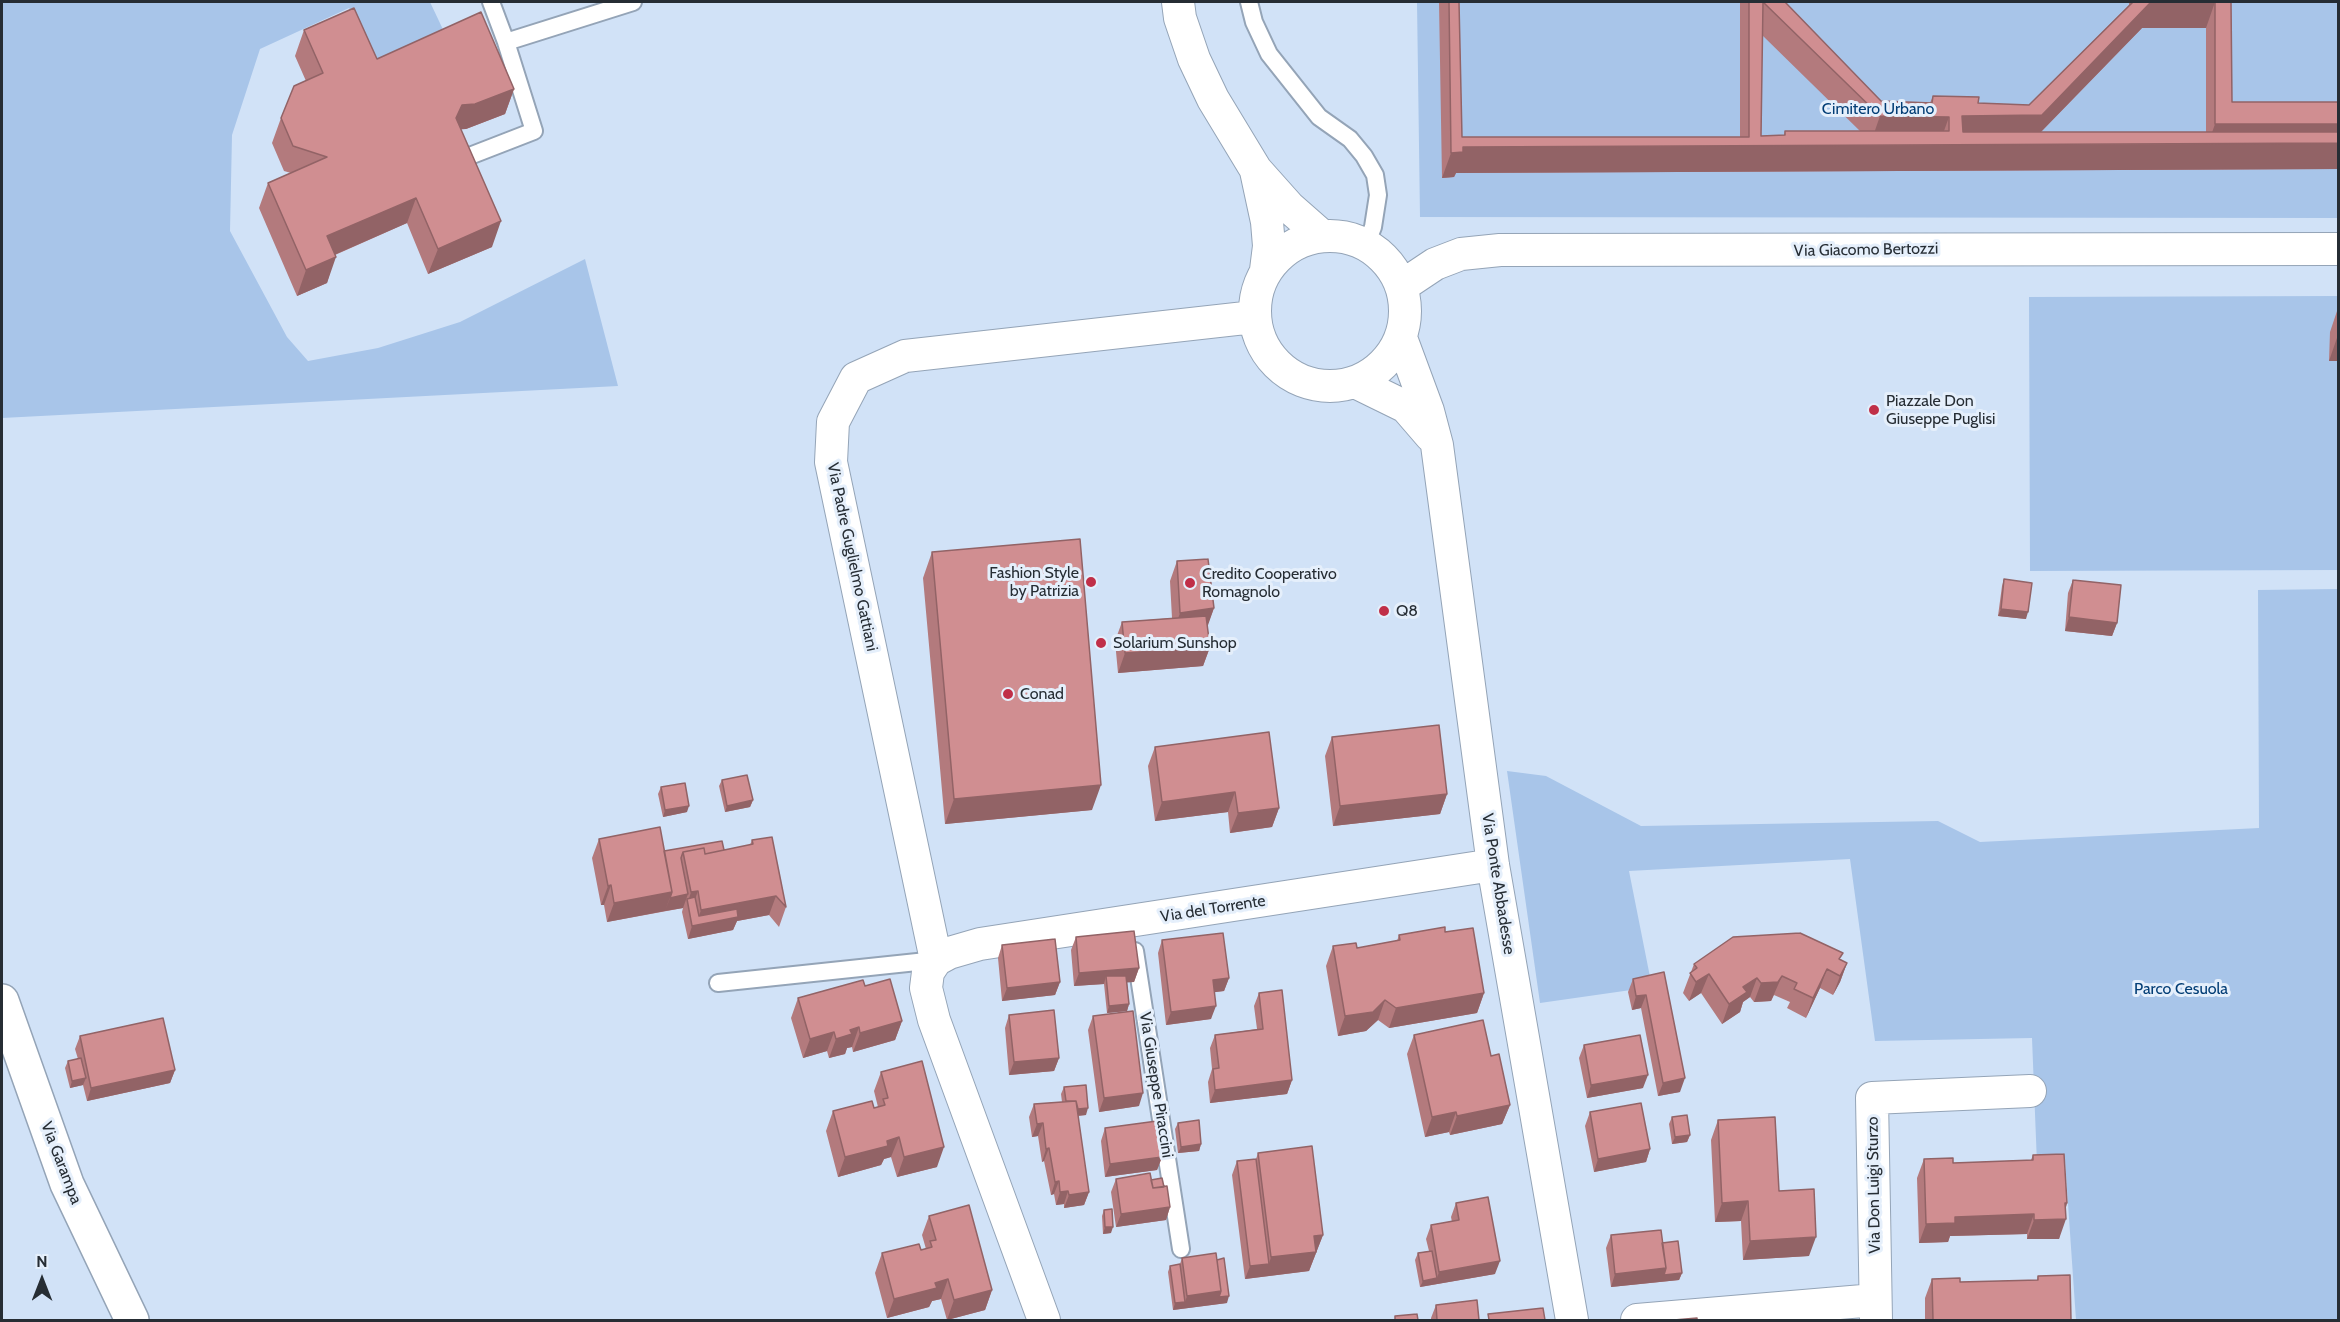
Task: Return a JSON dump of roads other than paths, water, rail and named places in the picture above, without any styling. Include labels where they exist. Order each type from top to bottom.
[{"type":"street","points":[[1178,2],[1180,18],[1194,59],[1213,99],[1256,170],[1289,207],[1322,236]]},
{"type":"street","points":[[1256,170],[1267,222],[1269,246],[1266,270],[1256,293],[1254,317],[1259,339],[1271,359],[1288,374],[1309,384],[1332,387],[1355,382],[1374,372],[1390,357],[1401,338],[1405,321],[1405,303],[1402,286],[1394,270],[1381,255],[1366,245],[1345,237],[1322,236],[1300,241],[1281,254],[1266,270]]},
{"type":"street","name":"Via Giacomo Bertozzi","points":[[1402,286],[1435,264],[1461,254],[1500,250],[2338,249]]},
{"type":"street","name":"Via Padre Guglielmo Gattiani","points":[[936,960],[831,462],[834,422],[856,378],[905,356],[1254,317]]},
{"type":"street","name":"Via Ponte Abbadesse","points":[[1401,338],[1428,411],[1437,444],[1493,865],[1572,1320]]},
{"type":"street","points":[[1355,382],[1406,407],[1437,444]]},
{"type":"street","name":"Via del Torrente","points":[[936,960],[949,952],[980,944],[1493,865]]},
{"type":"street","points":[[936,960],[928,972],[926,988],[934,1020],[1044,1320]]},
{"type":"street","name":"Via Garampa","points":[[2,1001],[68,1184],[132,1320]]},
{"type":"street","name":"Via Don Luigi Sturzo","points":[[1876,1310],[1872,1098],[2030,1091]]},
{"type":"street","points":[[1637,1320],[1876,1310]]},
{"type":"lane","points":[[467,157],[534,131],[491,2]]},
{"type":"lane","points":[[506,42],[633,2]]},
{"type":"lane","points":[[1249,2],[1254,22],[1269,54],[1319,117],[1350,139],[1364,156],[1375,176],[1378,195],[1373,227],[1366,245]]},
{"type":"lane","name":"Via Giuseppe Piraccini","points":[[1131,921],[1181,1249]]},
{"type":"lane","name":"Via del Torrente","points":[[718,983],[936,960]]},
{"type":"place","name":"Piazzale Don Giuseppe Puglisi","points":[[1874,410]]},
{"type":"place","name":"Fashion Style by Patrizia","points":[[1091,582]]},
{"type":"place","name":"Credito Cooperativo Romagnolo","points":[[1190,583]]},
{"type":"place","name":"Q8","points":[[1384,611]]},
{"type":"place","name":"Solarium Sunshop","points":[[1101,643]]},
{"type":"place","name":"Conad","points":[[1008,694]]},
{"type":"park label","name":"Cimitero Urbano","points":[[1878,109]]},
{"type":"park label","name":"Parco Cesuola","points":[[2181,989]]}]
